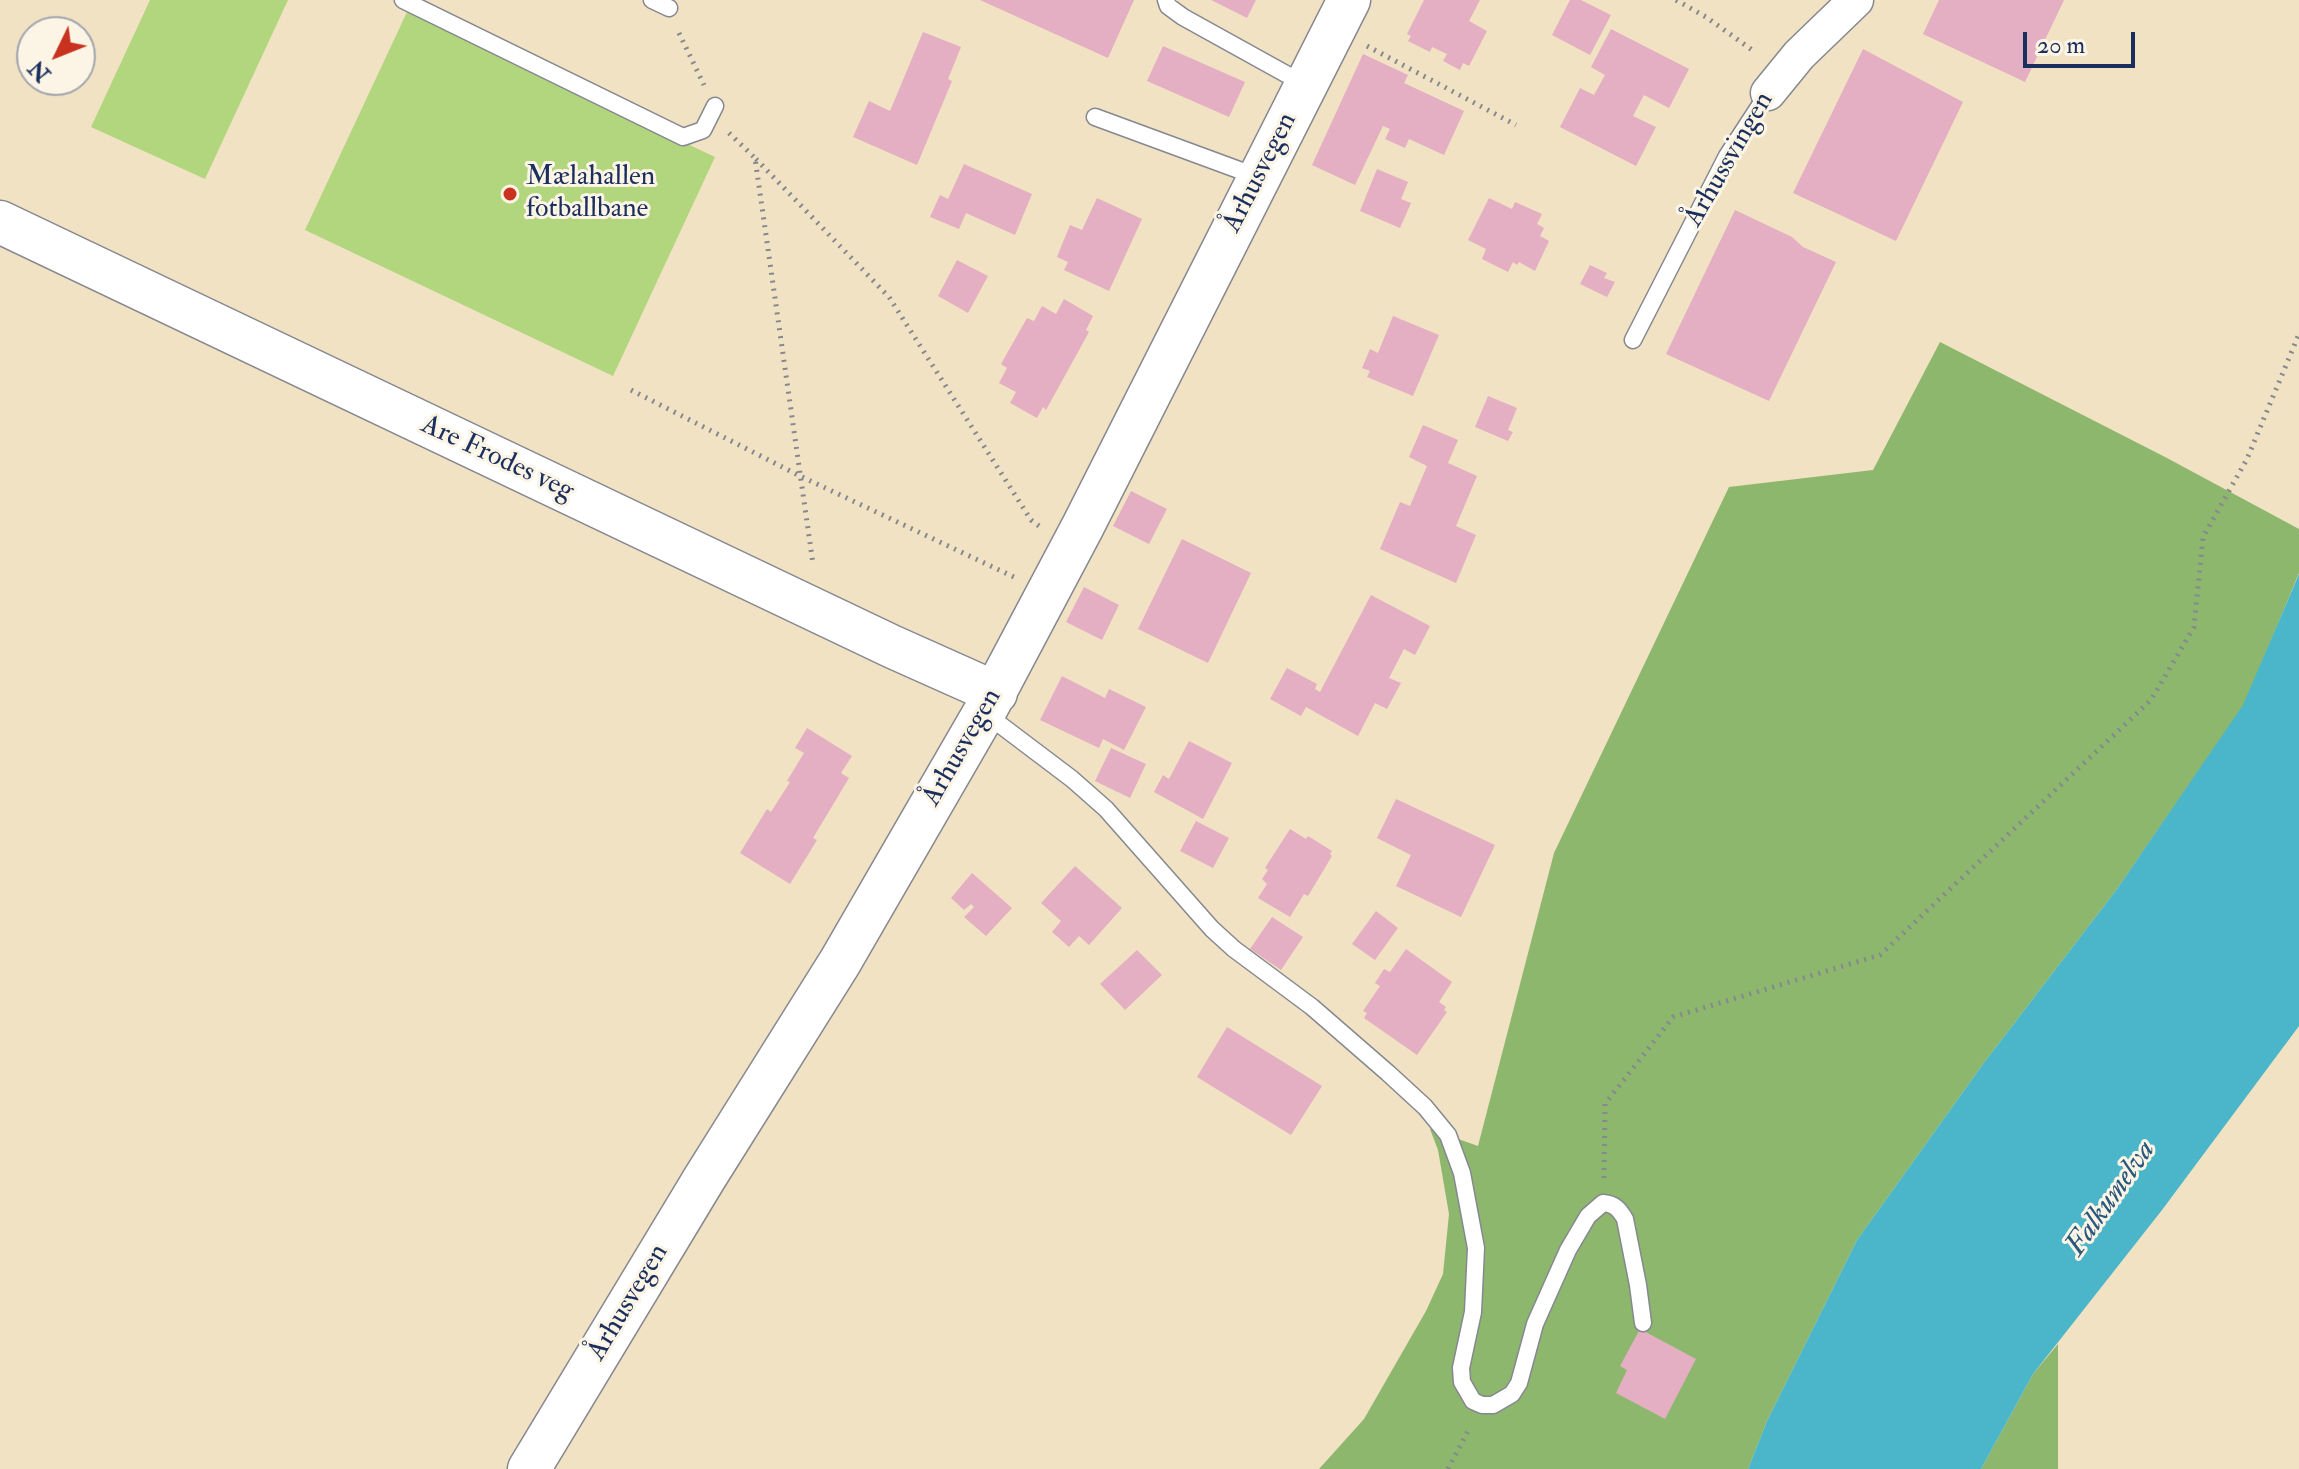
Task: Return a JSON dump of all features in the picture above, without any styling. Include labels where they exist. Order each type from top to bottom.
[{"type":"street","name":"Århussvingen","points":[[1776,83],[1856,0]]},
{"type":"street","name":"Århusvegen","points":[[529,1469],[704,1179],[840,962],[990,703],[1342,14]]},
{"type":"street","name":"Are Frodes veg","points":[[0,222],[820,612],[990,703]]},
{"type":"lane","points":[[403,0],[683,137],[703,130],[715,106]]},
{"type":"lane","points":[[652,0],[669,8]]},
{"type":"lane","points":[[1166,0],[1168,6],[1183,17],[1306,85]]},
{"type":"lane","name":"Århussvingen","points":[[1633,340],[1727,156],[1776,83]]},
{"type":"lane","points":[[1095,117],[1259,177]]},
{"type":"lane","points":[[990,703],[1106,809],[1212,929],[1312,1007],[1388,1073],[1425,1107],[1448,1135],[1462,1173],[1476,1248],[1473,1312],[1461,1368],[1466,1394],[1482,1405],[1493,1405],[1512,1394],[1519,1383],[1535,1324],[1568,1250],[1588,1216],[1603,1203],[1620,1209],[1625,1219],[1643,1323]]},
{"type":"path","points":[[1676,0],[1706,17],[1776,83]]},
{"type":"path","points":[[669,8],[729,133],[889,297],[1031,520],[1070,551]]},
{"type":"path","points":[[1342,14],[1516,125]]},
{"type":"path","points":[[755,158],[820,612]]},
{"type":"path","points":[[1603,1203],[1605,1104],[1673,1017],[1880,955],[2151,700],[2194,627],[2203,537],[2247,459],[2299,334]]},
{"type":"path","points":[[631,390],[800,476],[1048,592]]},
{"type":"path","points":[[1448,1469],[1482,1405]]},
{"type":"green space","points":[[150,0],[288,0],[205,179],[91,127]]},
{"type":"green space","name":"Mælahallen fotballbane","points":[[407,12],[715,157],[613,376],[305,230]]},
{"type":"green space","points":[[1940,342],[2299,529],[2299,573],[2244,705],[2117,889],[1983,1064],[1857,1240],[1767,1421],[1748,1469],[1319,1469],[1364,1419],[1426,1311],[1443,1274],[1449,1214],[1438,1150],[1430,1129],[1478,1146],[1554,853],[1729,487],[1873,470]]},
{"type":"green space","points":[[2058,1344],[2058,1469],[1981,1469],[2033,1374]]},
{"type":"water","name":"Falkumelva","points":[[2299,574],[2299,1026],[2162,1210],[2033,1374],[1981,1469],[1748,1469],[1767,1421],[1857,1240],[1983,1064],[2117,889],[2243,705]]},
{"type":"building","points":[[980,0],[1134,0],[1108,58]]},
{"type":"building","points":[[1211,0],[1256,0],[1247,18]]},
{"type":"building","points":[[1424,0],[1480,0],[1469,21],[1487,31],[1469,66],[1463,63],[1460,70],[1443,61],[1447,54],[1432,47],[1430,52],[1408,41],[1411,36],[1407,34]]},
{"type":"building","points":[[1570,0],[1581,0],[1611,15],[1590,55],[1552,35]]},
{"type":"building","points":[[1939,0],[2064,0],[2025,82],[1923,34]]},
{"type":"building","points":[[1611,29],[1689,69],[1669,108],[1644,95],[1633,116],[1656,127],[1636,166],[1560,127],[1580,88],[1594,95],[1605,75],[1591,67]]},
{"type":"building","points":[[923,32],[961,47],[948,79],[952,81],[917,165],[853,137],[869,101],[890,111]]},
{"type":"building","points":[[1163,46],[1245,82],[1229,117],[1147,81]]},
{"type":"building","points":[[1863,49],[1963,102],[1896,241],[1793,193]]},
{"type":"building","points":[[1363,54],[1408,75],[1404,83],[1464,111],[1444,155],[1409,139],[1405,148],[1385,139],[1390,129],[1383,126],[1355,185],[1312,165]]},
{"type":"building","points":[[964,164],[1032,194],[1015,235],[966,213],[959,229],[930,217],[940,195],[948,199]]},
{"type":"building","points":[[1377,169],[1408,182],[1401,199],[1411,203],[1400,228],[1360,211]]},
{"type":"building","points":[[1097,198],[1142,219],[1109,291],[1064,270],[1068,262],[1057,257],[1070,225],[1082,230]]},
{"type":"building","points":[[1489,198],[1512,209],[1515,202],[1542,214],[1537,224],[1544,228],[1540,236],[1549,241],[1535,271],[1513,262],[1508,272],[1482,259],[1486,249],[1468,240]]},
{"type":"building","points":[[1735,210],[1836,262],[1769,401],[1666,354]]},
{"type":"building","points":[[957,260],[988,276],[968,313],[938,296]]},
{"type":"building","points":[[1590,265],[1607,273],[1604,278],[1615,282],[1607,297],[1580,284]]},
{"type":"building","points":[[1064,299],[1093,316],[1086,330],[1089,332],[1046,410],[1043,407],[1037,418],[1010,403],[1016,392],[999,383],[1007,368],[1001,364],[1027,318],[1034,321],[1042,306],[1056,314]]},
{"type":"building","points":[[1393,316],[1439,335],[1413,396],[1367,377],[1370,371],[1362,368],[1370,349],[1378,353]]},
{"type":"building","points":[[1488,396],[1517,408],[1508,430],[1513,432],[1508,441],[1475,427]]},
{"type":"building","points":[[1423,425],[1458,440],[1448,463],[1477,476],[1456,526],[1476,535],[1456,583],[1380,549],[1400,502],[1410,506],[1427,466],[1409,457]]},
{"type":"building","points":[[1131,491],[1167,509],[1149,544],[1113,526]]},
{"type":"building","points":[[1182,539],[1251,573],[1208,663],[1138,629]]},
{"type":"building","points":[[1084,587],[1119,605],[1102,640],[1066,622]]},
{"type":"building","points":[[1371,595],[1430,626],[1415,655],[1404,649],[1389,678],[1401,683],[1387,709],[1375,703],[1358,736],[1306,707],[1301,716],[1270,699],[1287,668],[1317,684],[1315,689],[1320,692]]},
{"type":"building","points":[[1062,676],[1105,698],[1109,689],[1146,707],[1124,750],[1103,739],[1099,748],[1040,720]]},
{"type":"building","points":[[807,728],[852,756],[841,773],[849,778],[790,884],[740,853],[767,809],[771,812],[790,782],[787,781],[804,753],[795,748]]},
{"type":"building","points":[[1189,741],[1232,763],[1203,819],[1154,792],[1163,775],[1169,779]]},
{"type":"building","points":[[1111,748],[1146,764],[1130,798],[1095,781]]},
{"type":"building","points":[[1396,799],[1495,845],[1461,917],[1396,886],[1411,855],[1377,838]]},
{"type":"building","points":[[1196,821],[1229,838],[1213,868],[1180,851]]},
{"type":"building","points":[[1290,829],[1332,851],[1332,856],[1308,896],[1304,894],[1290,917],[1258,898],[1267,884],[1262,879],[1268,870],[1265,868]]},
{"type":"building","points":[[1075,866],[1122,908],[1089,945],[1079,936],[1069,947],[1052,932],[1061,921],[1041,903]]},
{"type":"building","points":[[972,873],[1012,908],[986,936],[964,917],[974,907],[971,904],[964,910],[951,898]]},
{"type":"building","points":[[1376,911],[1398,928],[1375,960],[1352,944]]},
{"type":"building","points":[[1272,917],[1303,937],[1281,970],[1250,949]]},
{"type":"building","points":[[1406,949],[1452,982],[1439,1002],[1447,1012],[1417,1055],[1364,1018],[1367,1013],[1363,1011],[1380,986],[1375,983],[1384,969],[1390,972]]},
{"type":"building","points":[[1137,950],[1162,975],[1125,1010],[1100,984]]},
{"type":"building","points":[[1227,1027],[1322,1086],[1291,1135],[1197,1077]]},
{"type":"building","points":[[1640,1329],[1696,1359],[1665,1419],[1616,1393],[1627,1370],[1620,1366]]},
{"type":"place","name":"Mælahallen fotballbane","points":[[510,194]]}]
